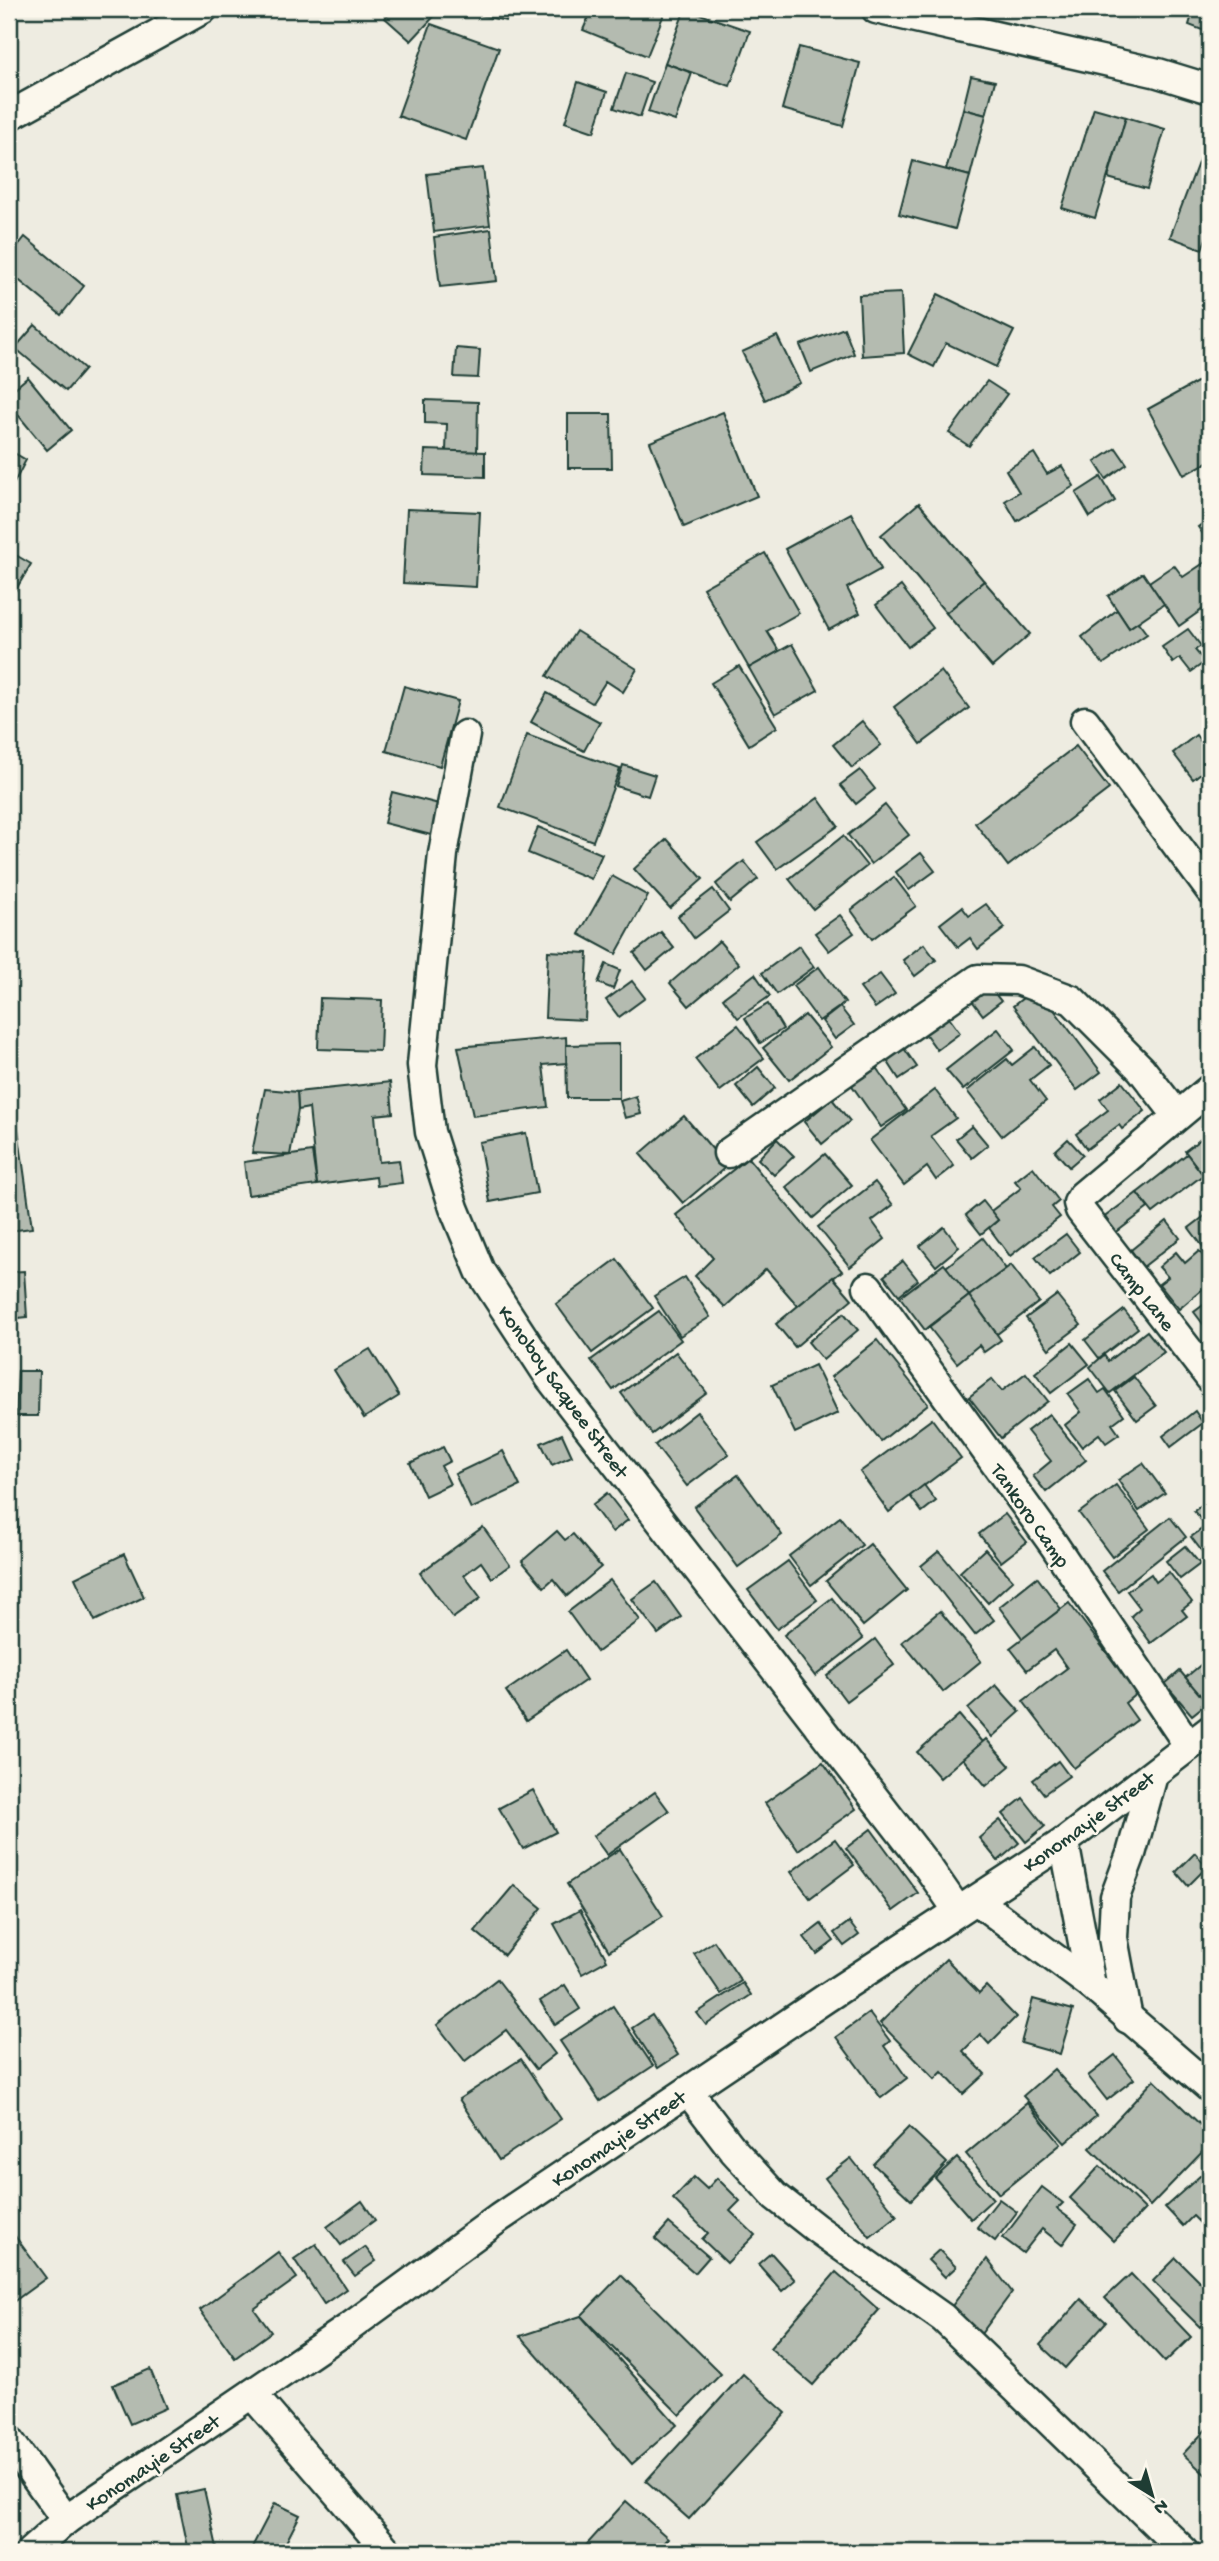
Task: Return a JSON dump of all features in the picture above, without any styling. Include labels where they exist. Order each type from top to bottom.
[{"type":"street","points":[[9,116],[203,9]]},
{"type":"street","points":[[876,9],[1158,73],[1210,89]]},
{"type":"street","points":[[1086,721],[1210,890]]},
{"type":"street","name":"Konoboy Saquee Street","points":[[465,735],[443,853],[422,1065],[430,1132],[454,1208],[481,1271],[550,1378],[927,1866],[967,1906],[1091,1985],[1210,2088]]},
{"type":"street","points":[[728,1153],[978,979],[1018,980],[1072,1000],[1141,1069],[1177,1115],[1210,1089]]},
{"type":"street","name":"Camp Lane","points":[[1177,1115],[1082,1196],[1078,1203],[1080,1210],[1210,1378]]},
{"type":"street","name":"Tankoro Camp","points":[[868,1287],[1054,1545],[1200,1738]]},
{"type":"street","name":"Konomayie Street","points":[[30,2552],[66,2520],[347,2329],[499,2218],[1064,1842],[1200,1738]]},
{"type":"street","points":[[1128,2019],[1113,1938],[1115,1897],[1131,1854],[1153,1775]]},
{"type":"street","points":[[1064,1842],[1091,1985]]},
{"type":"street","points":[[688,2091],[734,2151],[775,2196],[943,2318],[1185,2552]]},
{"type":"street","points":[[252,2394],[388,2552]]},
{"type":"street","points":[[9,2440],[66,2520]]},
{"type":"building","points":[[394,9],[441,9],[411,41],[385,18]]},
{"type":"building","points":[[482,9],[509,9],[506,21],[480,15]]},
{"type":"building","points":[[592,9],[666,9],[647,56],[583,30]]},
{"type":"building","points":[[685,9],[750,31],[730,86],[665,63]]},
{"type":"building","points":[[1194,9],[1210,9],[1210,33],[1189,25]]},
{"type":"building","points":[[431,24],[499,48],[466,140],[398,116]]},
{"type":"building","points":[[799,47],[860,63],[843,126],[782,109]]},
{"type":"building","points":[[665,63],[692,73],[675,121],[648,112]]},
{"type":"building","points":[[626,73],[652,82],[640,117],[614,108]]},
{"type":"building","points":[[971,76],[995,81],[986,115],[963,109]]},
{"type":"building","points":[[578,82],[607,92],[594,132],[565,122]]},
{"type":"building","points":[[1094,108],[1126,117],[1095,218],[1062,208]]},
{"type":"building","points":[[963,109],[986,115],[970,176],[946,170]]},
{"type":"building","points":[[1126,117],[1165,129],[1147,189],[1108,178]]},
{"type":"building","points":[[1210,131],[1210,228],[1202,249],[1170,237]]},
{"type":"building","points":[[913,161],[970,176],[955,229],[899,214]]},
{"type":"building","points":[[483,168],[490,225],[434,232],[427,174]]},
{"type":"building","points":[[491,229],[497,281],[440,287],[434,237]]},
{"type":"building","points":[[25,237],[84,286],[61,315],[9,272],[9,257]]},
{"type":"building","points":[[901,293],[904,353],[862,356],[859,295]]},
{"type":"building","points":[[938,294],[1014,331],[996,367],[946,343],[934,367],[908,354]]},
{"type":"building","points":[[35,325],[85,369],[66,391],[15,348]]},
{"type":"building","points":[[844,328],[854,354],[811,372],[800,345]]},
{"type":"building","points":[[777,336],[800,383],[765,400],[742,352]]},
{"type":"building","points":[[456,348],[480,350],[478,378],[454,377]]},
{"type":"building","points":[[1210,375],[1210,461],[1184,475],[1148,409]]},
{"type":"building","points":[[28,377],[71,430],[47,450],[9,404],[9,393]]},
{"type":"building","points":[[987,381],[1007,394],[969,446],[949,433]]},
{"type":"building","points":[[425,400],[478,402],[477,452],[446,451],[447,424],[425,423]]},
{"type":"building","points":[[723,412],[757,496],[684,527],[650,442]]},
{"type":"building","points":[[568,414],[611,414],[612,468],[568,468]]},
{"type":"building","points":[[1116,448],[1127,464],[1106,479],[1095,462]]},
{"type":"building","points":[[9,450],[26,460],[14,483],[9,481]]},
{"type":"building","points":[[425,450],[485,452],[485,477],[424,475]]},
{"type":"building","points":[[1034,453],[1047,474],[1062,466],[1074,486],[1017,521],[1005,501],[1019,492],[1006,470]]},
{"type":"building","points":[[1101,477],[1115,501],[1090,517],[1076,493]]},
{"type":"building","points":[[919,503],[984,581],[946,613],[881,535]]},
{"type":"building","points":[[407,509],[480,512],[476,587],[403,583]]},
{"type":"building","points":[[851,513],[881,569],[847,588],[860,613],[829,630],[785,549]]},
{"type":"building","points":[[1210,518],[1210,539],[1208,541],[1198,527]]},
{"type":"building","points":[[9,551],[31,564],[9,601]]},
{"type":"building","points":[[765,553],[799,613],[767,631],[779,651],[749,668],[703,588]]},
{"type":"building","points":[[1207,561],[1210,566],[1210,604],[1179,626],[1149,582],[1174,565],[1183,577]]},
{"type":"building","points":[[1143,573],[1164,604],[1129,628],[1108,596]]},
{"type":"building","points":[[984,581],[1030,634],[992,667],[946,613]]},
{"type":"building","points":[[901,586],[933,628],[908,647],[876,605]]},
{"type":"building","points":[[1117,610],[1129,628],[1138,622],[1147,634],[1103,664],[1082,637]]},
{"type":"building","points":[[1188,629],[1201,646],[1195,650],[1205,662],[1191,672],[1180,658],[1173,663],[1162,647]]},
{"type":"building","points":[[576,631],[637,669],[623,692],[606,681],[592,703],[547,676]]},
{"type":"building","points":[[792,644],[818,690],[775,714],[749,668]]},
{"type":"building","points":[[739,666],[777,727],[749,745],[711,683]]},
{"type":"building","points":[[941,671],[969,708],[921,744],[894,707]]},
{"type":"building","points":[[404,686],[458,701],[440,766],[386,751]]},
{"type":"building","points":[[547,693],[600,722],[584,751],[531,722]]},
{"type":"building","points":[[862,721],[881,745],[852,768],[833,745]]},
{"type":"building","points":[[527,735],[620,769],[593,841],[500,807]]},
{"type":"building","points":[[1196,735],[1210,754],[1210,766],[1193,779],[1173,753]]},
{"type":"building","points":[[1076,746],[1109,789],[1008,866],[975,823]]},
{"type":"building","points":[[623,765],[655,775],[648,796],[616,786]]},
{"type":"building","points":[[860,770],[875,789],[856,804],[840,785]]},
{"type":"building","points":[[392,792],[439,804],[431,835],[384,823]]},
{"type":"building","points":[[818,798],[838,826],[777,869],[757,842]]},
{"type":"building","points":[[885,805],[909,835],[871,864],[848,835]]},
{"type":"building","points":[[538,827],[602,854],[591,879],[528,853]]},
{"type":"building","points":[[843,836],[867,866],[813,909],[789,879]]},
{"type":"building","points":[[667,839],[703,879],[670,908],[634,869]]},
{"type":"building","points":[[921,853],[935,871],[909,890],[896,872]]},
{"type":"building","points":[[744,861],[758,879],[730,902],[716,884]]},
{"type":"building","points":[[612,876],[648,896],[616,954],[579,934]]},
{"type":"building","points":[[894,877],[916,906],[872,939],[851,910]]},
{"type":"building","points":[[713,889],[729,911],[694,938],[678,916]]},
{"type":"building","points":[[986,904],[1005,928],[978,949],[970,938],[958,947],[940,924],[962,907],[969,916]]},
{"type":"building","points":[[840,915],[854,933],[829,951],[815,933]]},
{"type":"building","points":[[661,932],[674,948],[647,970],[634,953]]},
{"type":"building","points":[[719,941],[739,964],[689,1006],[670,983]]},
{"type":"building","points":[[924,944],[936,960],[915,976],[903,960]]},
{"type":"building","points":[[799,946],[814,967],[777,994],[762,973]]},
{"type":"building","points":[[548,951],[588,953],[585,1020],[545,1018]]},
{"type":"building","points":[[606,964],[620,970],[613,989],[598,983]]},
{"type":"building","points":[[819,967],[845,1003],[819,1021],[793,986]]},
{"type":"building","points":[[755,974],[770,996],[738,1018],[723,998]]},
{"type":"building","points":[[880,974],[895,994],[875,1008],[860,988]]},
{"type":"building","points":[[632,981],[645,998],[619,1017],[606,1000]]},
{"type":"building","points":[[987,984],[1001,1001],[983,1015],[970,998]]},
{"type":"building","points":[[1037,987],[1101,1072],[1077,1090],[1013,1006]]},
{"type":"building","points":[[320,998],[382,1000],[380,1051],[318,1049]]},
{"type":"building","points":[[768,1004],[783,1029],[760,1043],[745,1018]]},
{"type":"building","points":[[840,1007],[854,1025],[835,1039],[822,1021]]},
{"type":"building","points":[[805,1015],[831,1047],[789,1080],[763,1048]]},
{"type":"building","points":[[947,1015],[960,1033],[937,1050],[924,1032]]},
{"type":"building","points":[[738,1025],[764,1058],[720,1091],[695,1059]]},
{"type":"building","points":[[998,1029],[1014,1050],[963,1090],[946,1070]]},
{"type":"building","points":[[566,1037],[567,1063],[543,1065],[548,1107],[473,1116],[458,1047]]},
{"type":"building","points":[[619,1044],[619,1098],[567,1098],[566,1045]]},
{"type":"building","points":[[903,1047],[917,1067],[899,1079],[886,1059]]},
{"type":"building","points":[[1035,1047],[1049,1065],[1030,1080],[1046,1101],[1002,1136],[967,1091],[1007,1059],[1012,1065]]},
{"type":"building","points":[[870,1059],[906,1110],[881,1127],[846,1077]]},
{"type":"building","points":[[758,1067],[775,1088],[753,1107],[736,1086]]},
{"type":"building","points":[[390,1082],[393,1113],[375,1115],[379,1162],[399,1160],[402,1183],[377,1186],[376,1177],[317,1185],[309,1108],[298,1110],[297,1092]]},
{"type":"building","points":[[1122,1082],[1145,1111],[1122,1129],[1119,1125],[1087,1149],[1076,1134],[1108,1110],[1100,1099]]},
{"type":"building","points":[[265,1089],[297,1092],[298,1110],[290,1155],[252,1153]]},
{"type":"building","points":[[935,1090],[956,1118],[931,1136],[954,1166],[936,1180],[927,1167],[904,1185],[870,1140]]},
{"type":"building","points":[[636,1096],[641,1114],[625,1118],[620,1101]]},
{"type":"building","points":[[832,1099],[850,1121],[822,1144],[804,1122]]},
{"type":"building","points":[[684,1116],[727,1166],[683,1203],[640,1154]]},
{"type":"building","points":[[17,1122],[32,1228],[9,1231],[9,1124]]},
{"type":"building","points":[[972,1126],[988,1145],[972,1158],[956,1139]]},
{"type":"building","points":[[1210,1132],[1210,1184],[1185,1151]]},
{"type":"building","points":[[526,1133],[537,1193],[490,1202],[479,1142]]},
{"type":"building","points":[[777,1139],[794,1156],[774,1175],[758,1159]]},
{"type":"building","points":[[1068,1139],[1083,1155],[1069,1167],[1055,1151]]},
{"type":"building","points":[[312,1152],[317,1185],[248,1195],[244,1162]]},
{"type":"building","points":[[825,1154],[852,1185],[813,1218],[786,1187]]},
{"type":"building","points":[[1187,1154],[1203,1175],[1153,1213],[1137,1193]]},
{"type":"building","points":[[748,1158],[842,1271],[798,1306],[766,1269],[725,1307],[695,1276],[713,1258],[676,1215]]},
{"type":"building","points":[[1033,1167],[1059,1201],[1052,1207],[1060,1217],[1010,1256],[989,1228],[998,1220],[991,1211],[1021,1188],[1015,1181]]},
{"type":"building","points":[[875,1182],[893,1205],[872,1221],[885,1239],[850,1267],[818,1227]]},
{"type":"building","points":[[1137,1193],[1148,1208],[1114,1234],[1102,1219]]},
{"type":"building","points":[[983,1201],[998,1220],[981,1234],[966,1215]]},
{"type":"building","points":[[1210,1212],[1210,1256],[1189,1228]]},
{"type":"building","points":[[1167,1221],[1180,1238],[1143,1267],[1131,1250]]},
{"type":"building","points":[[944,1227],[959,1247],[936,1266],[920,1246]]},
{"type":"building","points":[[1066,1234],[1080,1252],[1050,1276],[1035,1257]]},
{"type":"building","points":[[983,1238],[1006,1269],[969,1296],[946,1267]]},
{"type":"building","points":[[1199,1251],[1210,1264],[1210,1283],[1179,1309],[1159,1284],[1168,1277],[1159,1267],[1176,1252],[1185,1263]]},
{"type":"building","points":[[617,1259],[653,1308],[592,1353],[556,1304]]},
{"type":"building","points":[[903,1261],[918,1280],[899,1295],[884,1276]]},
{"type":"building","points":[[944,1264],[969,1296],[925,1330],[900,1297]]},
{"type":"building","points":[[1011,1265],[1039,1302],[997,1334],[969,1296]]},
{"type":"building","points":[[24,1271],[27,1317],[9,1319],[9,1272]]},
{"type":"building","points":[[685,1277],[710,1317],[680,1336],[654,1296]]},
{"type":"building","points":[[833,1277],[852,1299],[795,1347],[776,1324]]},
{"type":"building","points":[[1057,1295],[1081,1325],[1049,1349],[1026,1318]]},
{"type":"building","points":[[969,1296],[1001,1340],[984,1352],[979,1345],[957,1363],[929,1327]]},
{"type":"building","points":[[1210,1300],[1210,1333],[1194,1312]]},
{"type":"building","points":[[1124,1310],[1138,1328],[1099,1358],[1085,1340]]},
{"type":"building","points":[[659,1311],[681,1340],[613,1390],[591,1360]]},
{"type":"building","points":[[844,1313],[858,1330],[823,1360],[808,1342]]},
{"type":"building","points":[[1147,1331],[1164,1352],[1110,1393],[1090,1367],[1104,1355],[1108,1361]]},
{"type":"building","points":[[877,1340],[928,1404],[881,1441],[831,1377]]},
{"type":"building","points":[[1072,1343],[1089,1364],[1051,1393],[1035,1373]]},
{"type":"building","points":[[370,1349],[399,1396],[364,1418],[334,1370]]},
{"type":"building","points":[[676,1352],[707,1393],[652,1434],[621,1393]]},
{"type":"building","points":[[815,1365],[838,1413],[795,1433],[772,1385]]},
{"type":"building","points":[[18,1371],[39,1371],[38,1416],[16,1416]]},
{"type":"building","points":[[1026,1373],[1048,1401],[1001,1438],[969,1397],[992,1379],[1002,1391]]},
{"type":"building","points":[[1134,1377],[1156,1406],[1137,1420],[1115,1391]]},
{"type":"building","points":[[1089,1379],[1099,1393],[1105,1389],[1124,1415],[1112,1424],[1119,1434],[1106,1443],[1099,1434],[1082,1447],[1065,1425],[1081,1412],[1068,1394]]},
{"type":"building","points":[[1195,1411],[1203,1423],[1171,1447],[1163,1436]]},
{"type":"building","points":[[697,1412],[729,1454],[687,1486],[655,1445]]},
{"type":"building","points":[[1049,1414],[1086,1460],[1046,1492],[1033,1476],[1051,1461],[1027,1431]]},
{"type":"building","points":[[932,1419],[961,1458],[889,1512],[860,1472]]},
{"type":"building","points":[[562,1434],[572,1456],[552,1465],[541,1443]]},
{"type":"building","points":[[443,1447],[450,1461],[441,1466],[450,1484],[425,1496],[410,1463]]},
{"type":"building","points":[[503,1451],[520,1486],[471,1509],[455,1474]]},
{"type":"building","points":[[1143,1463],[1165,1493],[1139,1511],[1118,1480]]},
{"type":"building","points":[[738,1475],[782,1535],[738,1567],[694,1507]]},
{"type":"building","points":[[9,1485],[15,1485],[18,1532],[9,1532]]},
{"type":"building","points":[[924,1485],[936,1501],[922,1512],[910,1496]]},
{"type":"building","points":[[1116,1485],[1149,1529],[1112,1557],[1079,1513]]},
{"type":"building","points":[[607,1493],[628,1520],[612,1532],[592,1505]]},
{"type":"building","points":[[1210,1499],[1210,1521],[1205,1525],[1194,1511]]},
{"type":"building","points":[[1005,1514],[1027,1542],[1001,1562],[979,1534]]},
{"type":"building","points":[[840,1517],[862,1545],[811,1585],[789,1556]]},
{"type":"building","points":[[1170,1517],[1186,1537],[1118,1591],[1102,1571]]},
{"type":"building","points":[[1206,1526],[1210,1533],[1210,1555],[1207,1558],[1191,1537]]},
{"type":"building","points":[[483,1527],[510,1565],[492,1578],[481,1562],[464,1575],[481,1598],[453,1618],[420,1573]]},
{"type":"building","points":[[557,1531],[565,1540],[573,1534],[601,1567],[567,1596],[553,1579],[544,1587],[522,1561]]},
{"type":"building","points":[[870,1544],[907,1590],[863,1626],[826,1581]]},
{"type":"building","points":[[1185,1546],[1200,1564],[1180,1579],[1166,1561]]},
{"type":"building","points":[[985,1549],[1013,1580],[988,1603],[960,1572]]},
{"type":"building","points":[[939,1551],[994,1620],[975,1635],[921,1566]]},
{"type":"building","points":[[124,1554],[144,1597],[95,1621],[75,1578]]},
{"type":"building","points":[[788,1561],[817,1600],[777,1629],[748,1590]]},
{"type":"building","points":[[1169,1572],[1192,1602],[1182,1610],[1187,1616],[1151,1643],[1131,1616],[1140,1608],[1127,1591],[1151,1574],[1156,1582]]},
{"type":"building","points":[[1037,1577],[1061,1609],[1023,1639],[999,1607]]},
{"type":"building","points":[[610,1580],[640,1620],[597,1652],[568,1612]]},
{"type":"building","points":[[656,1582],[681,1617],[658,1634],[632,1599]]},
{"type":"building","points":[[832,1598],[863,1639],[815,1676],[784,1635]]},
{"type":"building","points":[[1069,1603],[1137,1693],[1125,1703],[1137,1720],[1074,1768],[1023,1701],[1067,1668],[1054,1650],[1027,1670],[1010,1648]]},
{"type":"building","points":[[940,1611],[981,1661],[943,1692],[902,1642]]},
{"type":"building","points":[[875,1639],[894,1665],[846,1701],[827,1676]]},
{"type":"building","points":[[566,1650],[586,1680],[526,1721],[506,1691]]},
{"type":"building","points":[[1210,1657],[1210,1705],[1209,1706],[1185,1678]]},
{"type":"building","points":[[1180,1671],[1207,1703],[1192,1715],[1165,1684]]},
{"type":"building","points":[[996,1685],[1020,1712],[992,1737],[968,1709]]},
{"type":"building","points":[[959,1715],[982,1742],[940,1778],[917,1752]]},
{"type":"building","points":[[986,1739],[1010,1766],[986,1786],[963,1759]]},
{"type":"building","points":[[1058,1761],[1069,1776],[1044,1794],[1033,1780]]},
{"type":"building","points":[[823,1762],[856,1809],[798,1850],[765,1803]]},
{"type":"building","points":[[533,1790],[556,1832],[523,1849],[499,1808]]},
{"type":"building","points":[[655,1792],[669,1811],[607,1855],[593,1836]]},
{"type":"building","points":[[1023,1798],[1045,1826],[1026,1842],[1003,1814]]},
{"type":"building","points":[[1000,1820],[1019,1843],[998,1861],[979,1838]]},
{"type":"building","points":[[871,1829],[918,1893],[893,1911],[846,1848]]},
{"type":"building","points":[[835,1839],[854,1865],[810,1898],[791,1872]]},
{"type":"building","points":[[620,1849],[663,1916],[609,1951],[567,1884]]},
{"type":"building","points":[[1195,1853],[1207,1867],[1188,1886],[1176,1872]]},
{"type":"building","points":[[514,1885],[542,1908],[504,1955],[475,1931]]},
{"type":"building","points":[[580,1910],[607,1960],[582,1974],[554,1924]]},
{"type":"building","points":[[849,1922],[859,1935],[844,1946],[834,1933]]},
{"type":"building","points":[[821,1924],[834,1941],[817,1954],[804,1937]]},
{"type":"building","points":[[714,1941],[741,1981],[721,1994],[694,1954]]},
{"type":"building","points":[[946,1959],[979,1993],[986,1986],[1016,2017],[989,2044],[980,2034],[963,2051],[985,2074],[963,2094],[942,2072],[935,2079],[880,2023]]},
{"type":"building","points":[[497,1979],[555,2054],[536,2069],[506,2030],[465,2061],[437,2025]]},
{"type":"building","points":[[743,1983],[751,1995],[706,2025],[697,2013]]},
{"type":"building","points":[[565,1985],[580,2009],[555,2025],[540,2001]]},
{"type":"building","points":[[1033,1999],[1073,2010],[1060,2054],[1021,2043]]},
{"type":"building","points":[[613,2006],[653,2066],[600,2101],[560,2041]]},
{"type":"building","points":[[869,2013],[890,2041],[884,2046],[907,2078],[881,2098],[836,2037]]},
{"type":"building","points":[[652,2015],[678,2055],[658,2068],[632,2028]]},
{"type":"building","points":[[1115,2055],[1134,2079],[1107,2100],[1088,2076]]},
{"type":"building","points":[[521,2059],[561,2119],[499,2160],[459,2099]]},
{"type":"building","points":[[1054,2069],[1096,2116],[1065,2143],[1023,2096]]},
{"type":"building","points":[[1154,2080],[1210,2134],[1210,2144],[1150,2206],[1090,2148]]},
{"type":"building","points":[[1027,2103],[1061,2144],[999,2194],[966,2154]]},
{"type":"building","points":[[909,2127],[947,2163],[911,2200],[873,2164]]},
{"type":"building","points":[[851,2158],[897,2216],[870,2237],[825,2178]]},
{"type":"building","points":[[957,2158],[993,2199],[971,2219],[935,2178]]},
{"type":"building","points":[[1100,2166],[1145,2209],[1114,2241],[1070,2198]]},
{"type":"building","points":[[1210,2167],[1210,2223],[1205,2228],[1193,2216],[1183,2226],[1165,2207]]},
{"type":"building","points":[[694,2177],[707,2189],[717,2178],[740,2201],[730,2211],[755,2235],[727,2263],[702,2239],[708,2233],[673,2199]]},
{"type":"building","points":[[1042,2187],[1063,2203],[1057,2209],[1077,2224],[1062,2245],[1042,2229],[1023,2253],[1003,2238]]},
{"type":"building","points":[[999,2199],[1017,2212],[995,2241],[977,2227]]},
{"type":"building","points":[[362,2201],[375,2220],[341,2245],[327,2227]]},
{"type":"building","points":[[669,2223],[709,2257],[695,2273],[655,2239]]},
{"type":"building","points":[[9,2228],[46,2278],[9,2305]]},
{"type":"building","points":[[316,2244],[346,2289],[324,2304],[294,2259]]},
{"type":"building","points":[[365,2247],[376,2261],[355,2276],[344,2262]]},
{"type":"building","points":[[939,2250],[956,2267],[945,2277],[928,2260]]},
{"type":"building","points":[[278,2252],[297,2278],[254,2309],[271,2332],[235,2358],[200,2310]]},
{"type":"building","points":[[771,2253],[795,2280],[782,2291],[758,2264]]},
{"type":"building","points":[[1176,2258],[1210,2292],[1210,2316],[1200,2327],[1153,2281]]},
{"type":"building","points":[[987,2259],[1012,2292],[975,2342],[943,2318]]},
{"type":"building","points":[[836,2272],[879,2310],[813,2385],[770,2348]]},
{"type":"building","points":[[1131,2274],[1191,2337],[1165,2362],[1105,2298]]},
{"type":"building","points":[[621,2275],[721,2374],[680,2415],[581,2316]]},
{"type":"building","points":[[1081,2299],[1106,2322],[1065,2368],[1040,2345]]},
{"type":"building","points":[[581,2316],[677,2425],[632,2464],[520,2336]]},
{"type":"building","points":[[150,2369],[166,2408],[130,2424],[113,2385]]},
{"type":"building","points":[[743,2374],[786,2413],[689,2519],[646,2481]]},
{"type":"building","points":[[1210,2425],[1210,2475],[1208,2477],[1183,2454]]},
{"type":"building","points":[[204,2489],[218,2552],[189,2552],[177,2495]]},
{"type":"building","points":[[626,2501],[668,2538],[655,2552],[580,2552]]},
{"type":"building","points":[[275,2503],[300,2515],[281,2552],[258,2552],[251,2549]]}]
